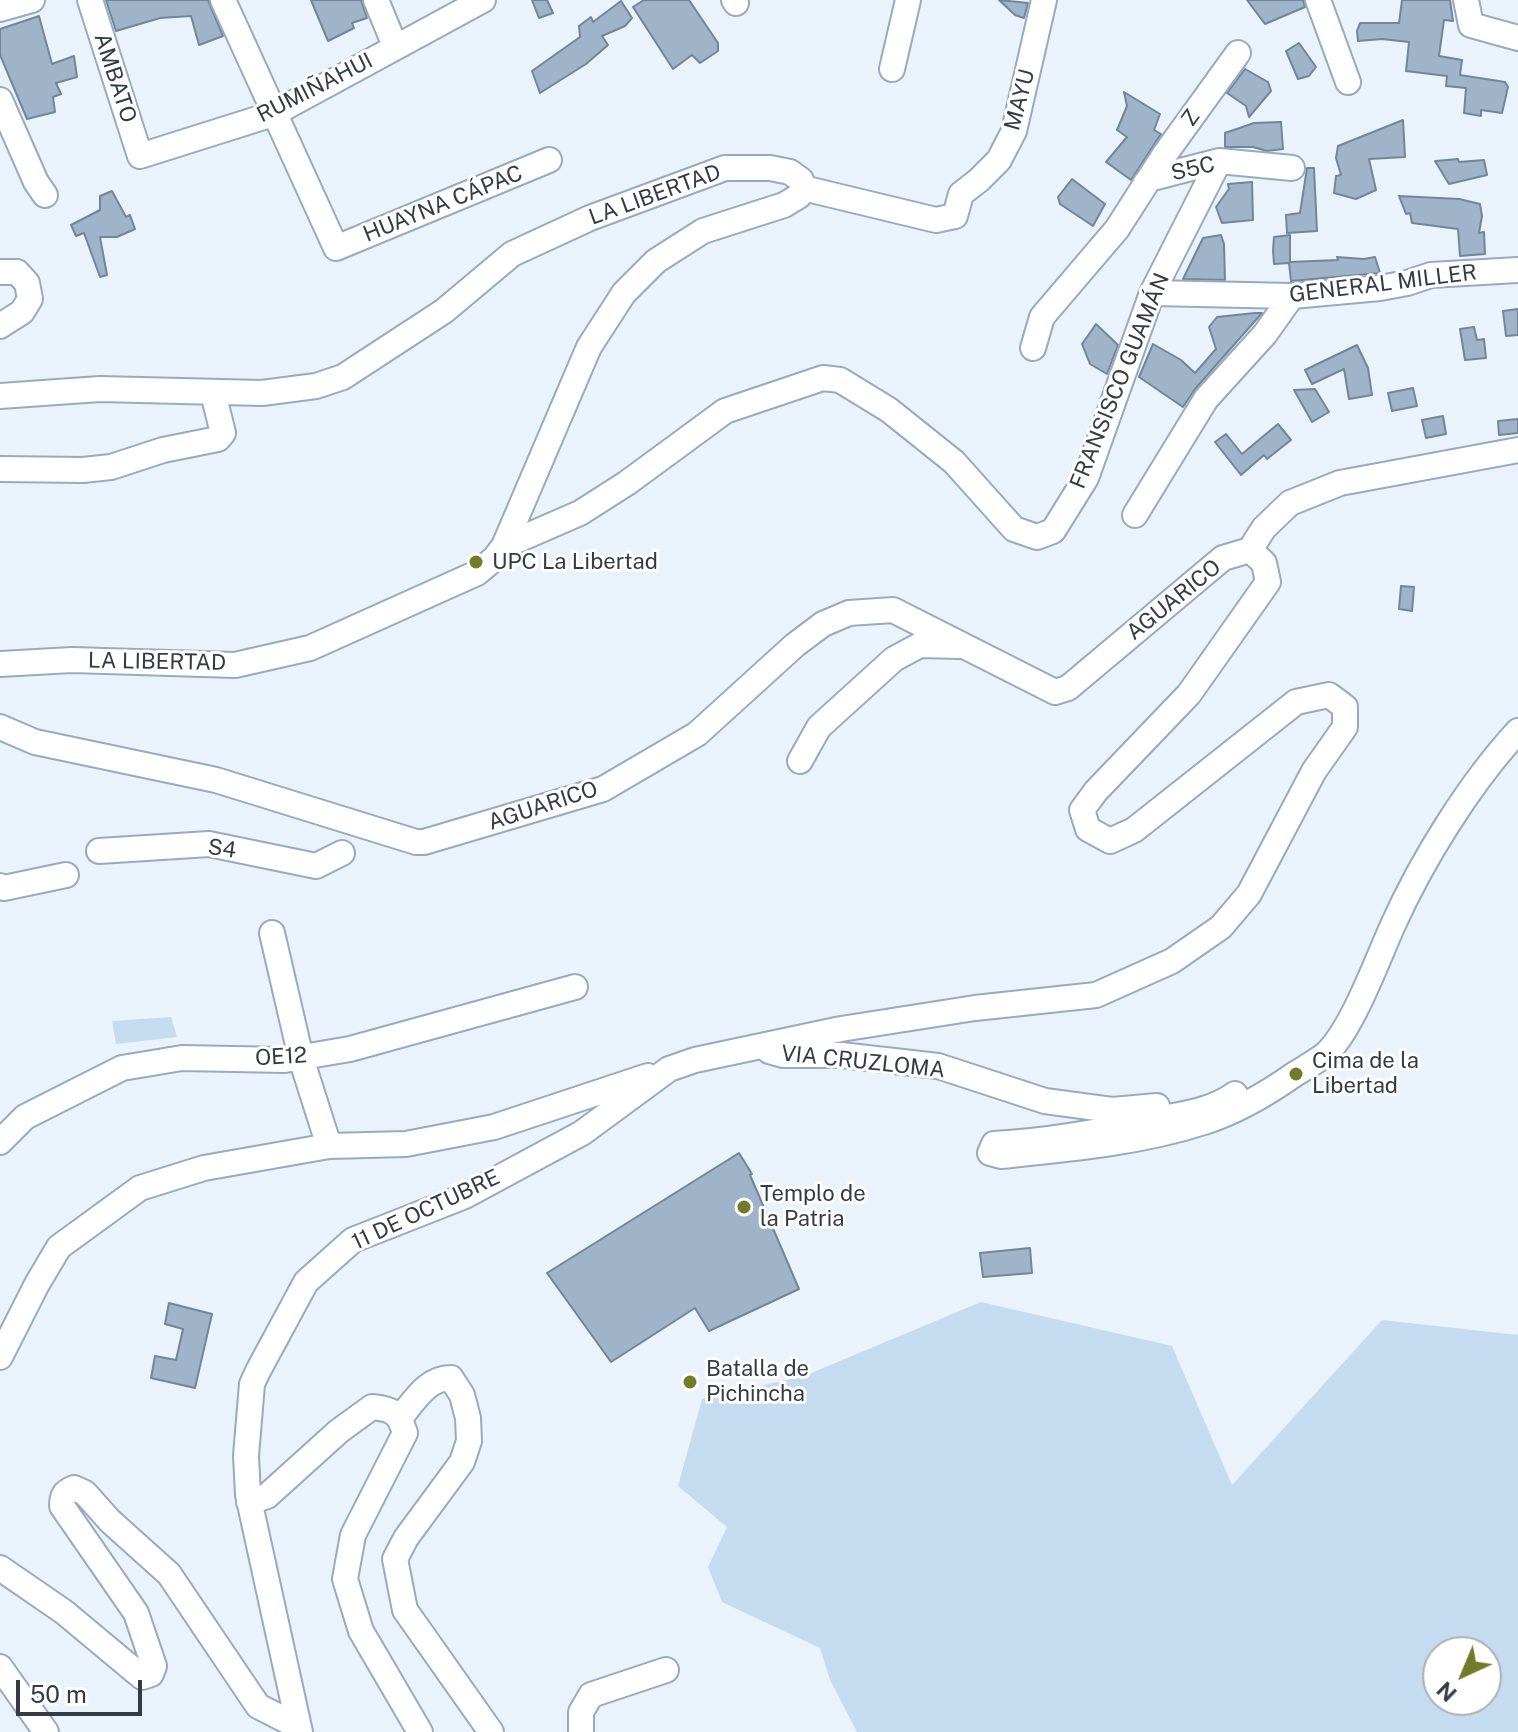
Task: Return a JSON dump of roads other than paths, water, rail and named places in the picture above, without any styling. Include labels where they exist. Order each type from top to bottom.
[{"type":"street","points":[[0,9],[32,0]]},
{"type":"street","name":"AMBATO","points":[[90,0],[140,156]]},
{"type":"street","points":[[223,0],[273,114]]},
{"type":"street","points":[[376,0],[395,46]]},
{"type":"street","name":"RUMIÑAHUI","points":[[140,156],[273,114],[483,0]]},
{"type":"street","points":[[892,69],[908,0]]},
{"type":"street","name":"MAYU","points":[[803,188],[936,220],[955,216],[961,194],[999,160],[1014,131],[1044,0]]},
{"type":"street","points":[[1318,0],[1348,82]]},
{"type":"street","points":[[1466,0],[1471,25],[1518,38]]},
{"type":"street","name":"Z","points":[[1033,348],[1042,317],[1117,229],[1145,184],[1238,53]]},
{"type":"street","points":[[0,100],[36,182],[45,195]]},
{"type":"street","name":"HUAYNA CÁPAC","points":[[273,114],[336,248],[549,160]]},
{"type":"street","name":"S5C","points":[[1145,184],[1149,179],[1219,161],[1292,168]]},
{"type":"street","name":"FRANSISCO GUAMÁN","points":[[504,546],[580,513],[627,483],[725,411],[823,378],[840,380],[889,410],[933,444],[954,462],[1014,529],[1037,537],[1053,531],[1086,478],[1152,293],[1219,161]]},
{"type":"street","name":"LA LIBERTAD","points":[[0,396],[100,389],[262,393],[316,386],[343,377],[444,311],[512,254],[533,242],[725,168],[759,167],[790,172],[801,180],[803,188],[799,196],[784,205],[703,231],[656,261],[624,293],[589,347],[504,546],[477,573],[310,648],[235,665],[72,660],[0,664]]},
{"type":"street","name":"GENERAL MILLER","points":[[1152,293],[1292,296],[1380,288],[1431,275],[1518,270]]},
{"type":"street","points":[[0,272],[17,272],[27,283],[30,299],[22,312],[0,326]]},
{"type":"street","points":[[1135,515],[1206,399],[1265,334],[1292,296]]},
{"type":"street","points":[[0,469],[83,470],[111,467],[163,450],[218,439],[223,433],[213,393]]},
{"type":"street","points":[[755,1047],[841,1029],[975,1008],[1096,995],[1172,961],[1221,927],[1249,894],[1314,771],[1345,727],[1345,707],[1329,695],[1296,702],[1134,830],[1110,841],[1088,829],[1082,810],[1096,791],[1189,694],[1268,582],[1264,563],[1250,550],[1264,528],[1290,503],[1340,483],[1518,450]]},
{"type":"street","name":"AGUARICO","points":[[0,727],[35,742],[216,780],[424,842],[603,789],[697,734],[795,645],[823,624],[849,613],[893,610],[1055,692],[1068,688],[1223,558],[1250,550]]},
{"type":"street","points":[[800,761],[819,727],[894,659],[920,645],[964,646]]},
{"type":"street","points":[[1235,1094],[1208,1108],[1069,1138],[994,1144],[990,1153],[1001,1156],[1095,1146],[1206,1122],[1269,1092],[1326,1053],[1367,985],[1406,899],[1433,852],[1481,776],[1518,731]]},
{"type":"street","name":"S4","points":[[99,851],[209,844],[316,866],[342,853]]},
{"type":"street","points":[[0,886],[4,888],[66,875]]},
{"type":"street","points":[[272,933],[301,1058],[329,1146]]},
{"type":"street","name":"OE12","points":[[0,1142],[25,1117],[122,1068],[182,1058],[301,1058],[350,1049],[575,987]]},
{"type":"street","name":"11 DE OCTUBRE","points":[[298,1729],[249,1502],[246,1456],[252,1384],[306,1282],[319,1267],[353,1240],[465,1196],[582,1133],[669,1069],[755,1047]]},
{"type":"street","name":"VIA CRUZLOMA","points":[[755,1047],[783,1055],[841,1055],[938,1066],[1045,1101],[1112,1110],[1249,1092],[1296,1074]]},
{"type":"street","points":[[0,1357],[59,1247],[140,1188],[204,1168],[329,1146],[406,1144],[494,1127],[669,1069]]},
{"type":"street","points":[[400,1418],[426,1387],[440,1378],[451,1378],[462,1395],[468,1418],[469,1441],[462,1462],[406,1538],[395,1559],[405,1610],[491,1732]]},
{"type":"street","points":[[249,1502],[267,1496],[339,1431],[372,1407],[391,1409],[400,1418],[405,1433],[353,1535],[345,1579],[361,1631],[420,1732]]},
{"type":"street","points":[[0,1568],[64,1612],[142,1677],[151,1674],[154,1666],[136,1613],[62,1506],[65,1492],[74,1488],[85,1493],[110,1521],[169,1574],[258,1706],[298,1729]]},
{"type":"street","points":[[0,1667],[46,1732]]},
{"type":"street","points":[[581,1732],[581,1712],[591,1695],[666,1670]]},
{"type":"place","name":"UPC La Libertad","points":[[476,562]]},
{"type":"place","name":"Cima de la Libertad","points":[[1296,1074]]},
{"type":"place","name":"Templo de la Patria","points":[[744,1207]]},
{"type":"place","name":"Batalla de Pichincha","points":[[690,1382]]}]
